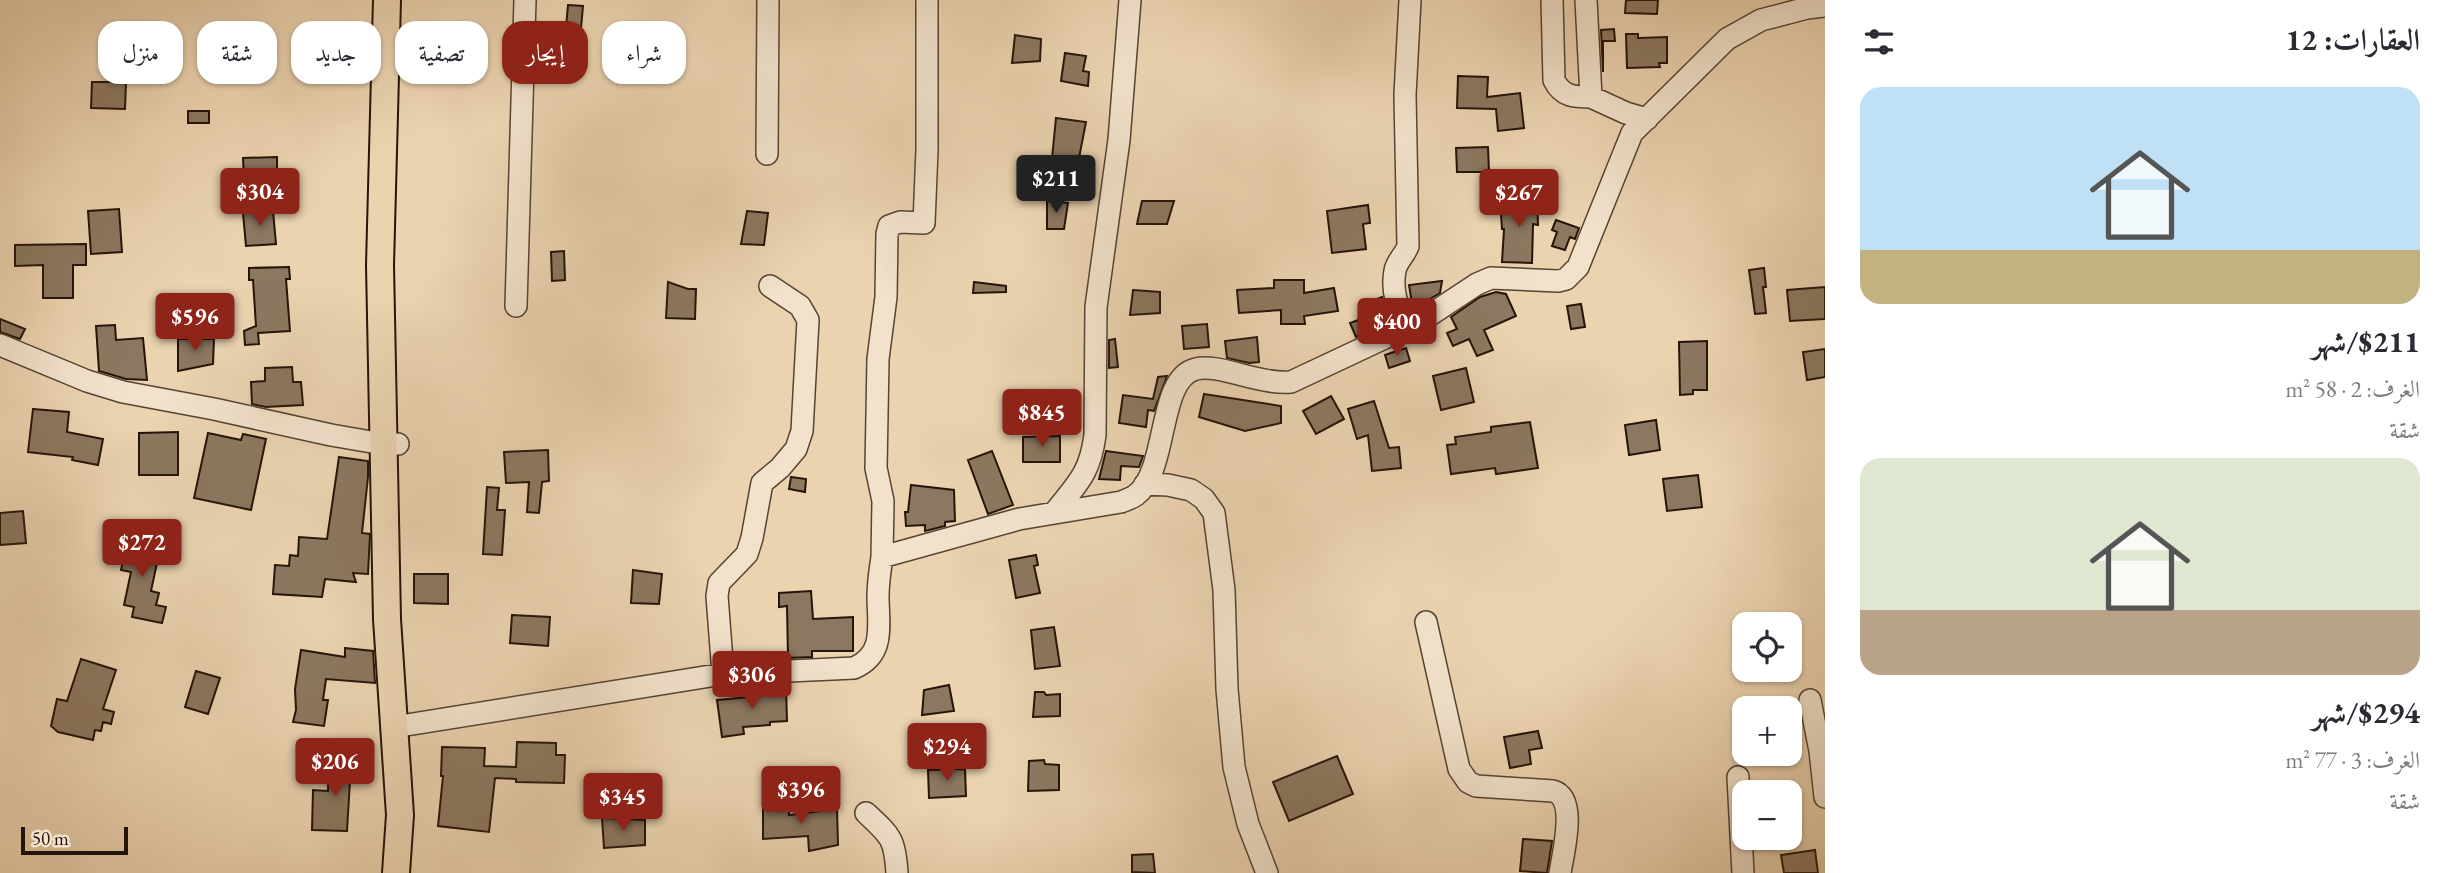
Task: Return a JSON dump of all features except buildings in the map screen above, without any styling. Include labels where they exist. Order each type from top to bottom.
[{"type":"main road","points":[[387,0],[380,265],[398,521],[401,726],[396,873]]},
{"type":"main road","points":[[391,444],[401,0]]},
{"type":"main road","points":[[401,726],[415,824],[412,873]]},
{"type":"street","points":[[516,306],[525,0]]},
{"type":"street","points":[[767,154],[768,0]]},
{"type":"street","points":[[401,726],[723,674],[854,668],[866,663],[877,645],[882,557],[883,500],[876,468],[878,359],[886,297],[887,234],[889,226],[894,224],[924,223],[927,0]]},
{"type":"street","points":[[1054,513],[1088,468],[1094,446],[1096,307],[1119,140],[1130,0]]},
{"type":"street","points":[[1408,327],[1398,310],[1395,270],[1408,246],[1405,95],[1410,0]]},
{"type":"street","points":[[1552,0],[1554,80],[1557,87],[1573,97],[1591,97],[1647,119]]},
{"type":"street","points":[[1586,0],[1591,97]]},
{"type":"street","points":[[882,557],[1019,519],[1121,502],[1136,495],[1151,476],[1172,399],[1179,380],[1186,372],[1211,368],[1256,380],[1291,382],[1408,327],[1490,278],[1558,281],[1566,279],[1578,267],[1632,133],[1727,39],[1761,10],[1825,6]]},
{"type":"street","points":[[723,674],[719,583],[747,554],[762,483],[792,455],[802,431],[808,320],[800,306],[770,286]]},
{"type":"street","points":[[0,345],[88,381],[123,392],[391,444]]},
{"type":"street","points":[[1145,484],[1191,490],[1204,499],[1214,513],[1224,590],[1227,690],[1234,767],[1248,824],[1267,873]]},
{"type":"street","points":[[1426,622],[1459,769],[1468,782],[1476,786],[1553,791],[1562,795],[1568,814],[1560,873]]},
{"type":"street","points":[[1810,701],[1820,751],[1825,797]]},
{"type":"street","points":[[1738,778],[1743,873]]},
{"type":"street","points":[[866,813],[887,832],[896,848],[897,873]]}]
